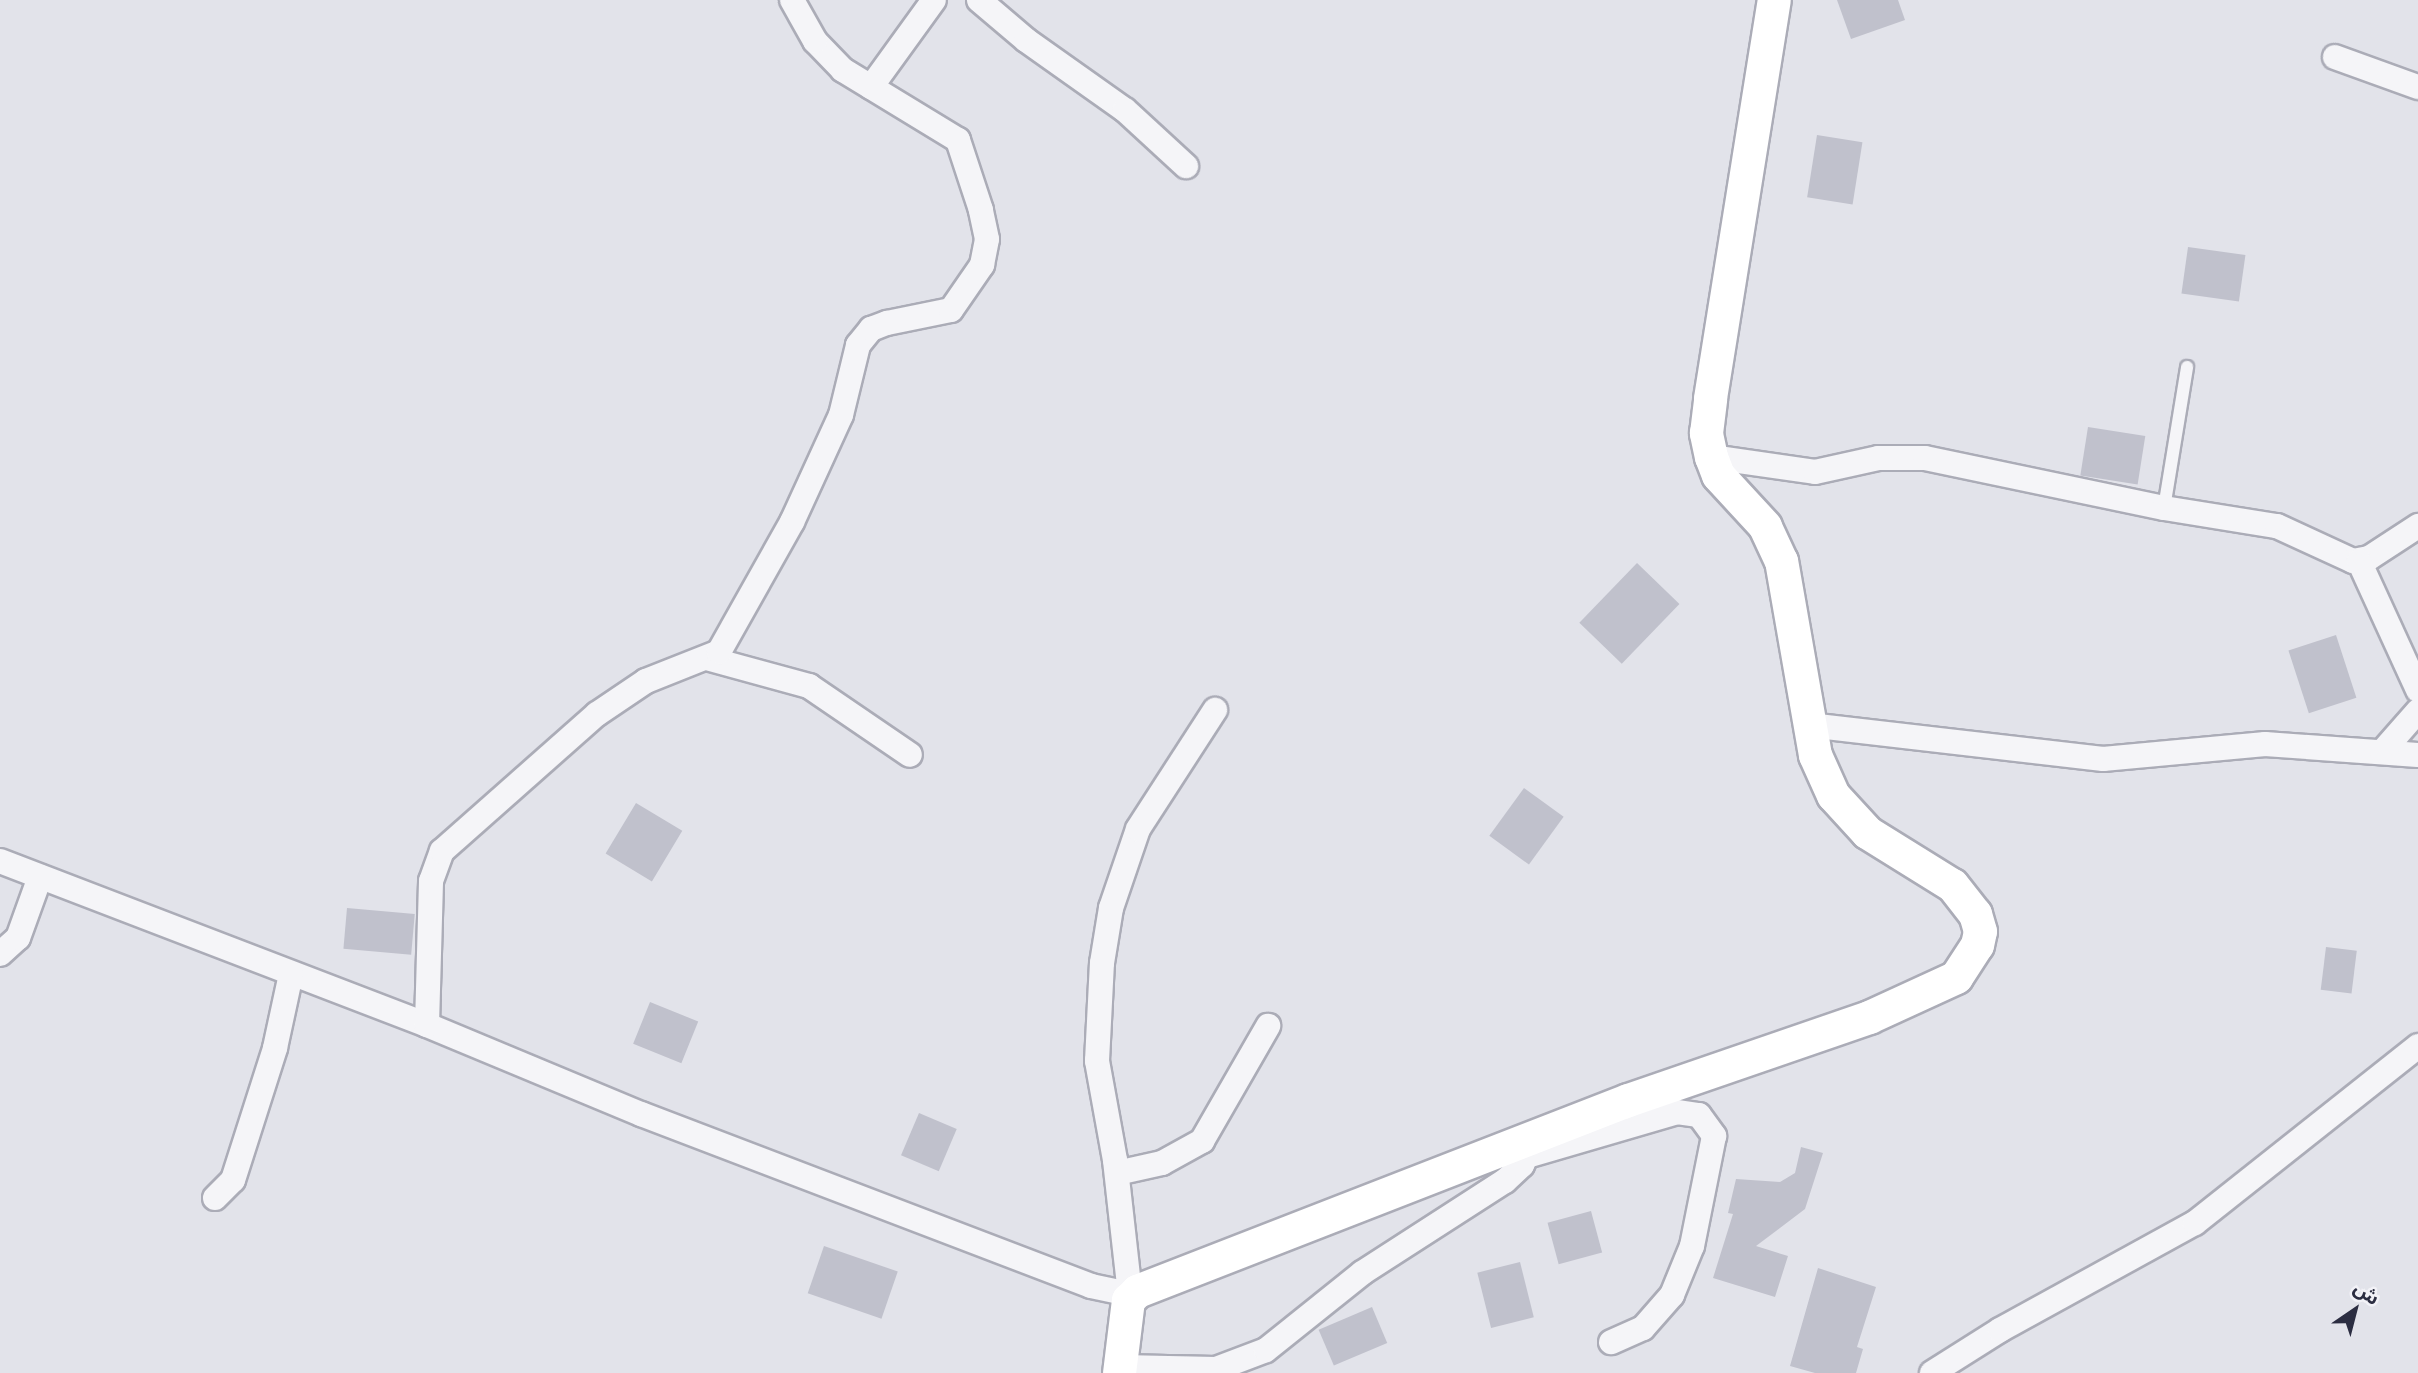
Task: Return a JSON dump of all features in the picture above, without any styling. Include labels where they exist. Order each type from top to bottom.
[{"type":"main road","points":[[1120,1370],[1130,1294],[1531,1147],[1628,1100],[1869,1017],[1956,977],[1970,961],[1980,931],[1967,902],[1952,885],[1850,817],[1833,795],[1815,755],[1781,561],[1765,526],[1718,475],[1706,433],[1742,218],[1774,0]]},
{"type":"street","points":[[427,1025],[431,881],[442,851],[597,714],[646,681],[710,659],[726,642],[792,522],[841,415],[858,345],[871,329],[887,323],[951,310],[982,265],[987,239],[982,210],[958,140],[843,70],[815,41],[792,0]]},
{"type":"street","points":[[871,87],[934,0]]},
{"type":"street","points":[[979,0],[1026,40],[1125,110],[1186,166]]},
{"type":"street","points":[[2335,57],[2418,87]]},
{"type":"street","points":[[1711,457],[1815,472],[1878,458],[1924,458],[2164,508],[2277,526],[2359,562],[2418,690]]},
{"type":"street","points":[[2359,562],[2418,526]]},
{"type":"street","points":[[710,659],[808,686],[910,755]]},
{"type":"street","points":[[0,861],[427,1025],[641,1114],[1091,1286],[1130,1294],[1116,1173],[1097,1061],[1102,963],[1111,908],[1138,829],[1215,710]]},
{"type":"street","points":[[2382,752],[2418,711]]},
{"type":"street","points":[[1809,725],[2103,759],[2265,744],[2418,755]]},
{"type":"street","points":[[0,954],[18,938],[40,877]]},
{"type":"street","points":[[215,1198],[233,1180],[275,1048],[291,974]]},
{"type":"street","points":[[1116,1173],[1162,1163],[1202,1141],[1268,1026]]},
{"type":"street","points":[[1932,1373],[2000,1330],[2195,1223],[2283,1155],[2320,1119],[2418,1046]]},
{"type":"street","points":[[1120,1370],[1194,1371],[1245,1368],[1362,1273],[1505,1181],[1531,1147],[1677,1112],[1699,1115],[1714,1136],[1692,1246],[1677,1285],[1659,1314],[1643,1328],[1611,1342]]},
{"type":"lane","points":[[2164,508],[2186,366]]},
{"type":"building","points":[[1837,0],[1898,0],[1905,20],[1851,39]]},
{"type":"building","points":[[1817,135],[1862,142],[1853,204],[1807,197]]},
{"type":"building","points":[[2188,247],[2245,255],[2239,302],[2181,294]]},
{"type":"building","points":[[2088,427],[2145,436],[2138,484],[2080,475]]},
{"type":"building","points":[[1637,563],[1679,604],[1622,664],[1579,623]]},
{"type":"building","points":[[2336,635],[2356,698],[2309,713],[2288,650]]},
{"type":"building","points":[[1524,788],[1564,817],[1529,865],[1489,836]]},
{"type":"building","points":[[636,803],[682,831],[652,881],[606,854]]},
{"type":"building","points":[[347,908],[415,914],[411,955],[343,949]]},
{"type":"building","points":[[2326,947],[2357,951],[2352,993],[2321,990]]},
{"type":"building","points":[[650,1002],[698,1021],[681,1063],[633,1044]]},
{"type":"building","points":[[919,1113],[957,1129],[939,1171],[901,1155]]},
{"type":"building","points":[[1801,1147],[1823,1153],[1805,1209],[1756,1246],[1788,1256],[1775,1297],[1713,1278],[1733,1214],[1728,1213],[1736,1179],[1780,1182],[1795,1173]]},
{"type":"building","points":[[1591,1211],[1602,1253],[1559,1264],[1548,1223]]},
{"type":"building","points":[[824,1246],[898,1271],[881,1319],[808,1293]]},
{"type":"building","points":[[1520,1262],[1534,1317],[1491,1328],[1477,1273]]},
{"type":"building","points":[[1818,1268],[1876,1287],[1857,1347],[1863,1349],[1856,1373],[1815,1373],[1790,1366]]},
{"type":"building","points":[[1372,1307],[1387,1343],[1334,1366],[1319,1330]]}]
